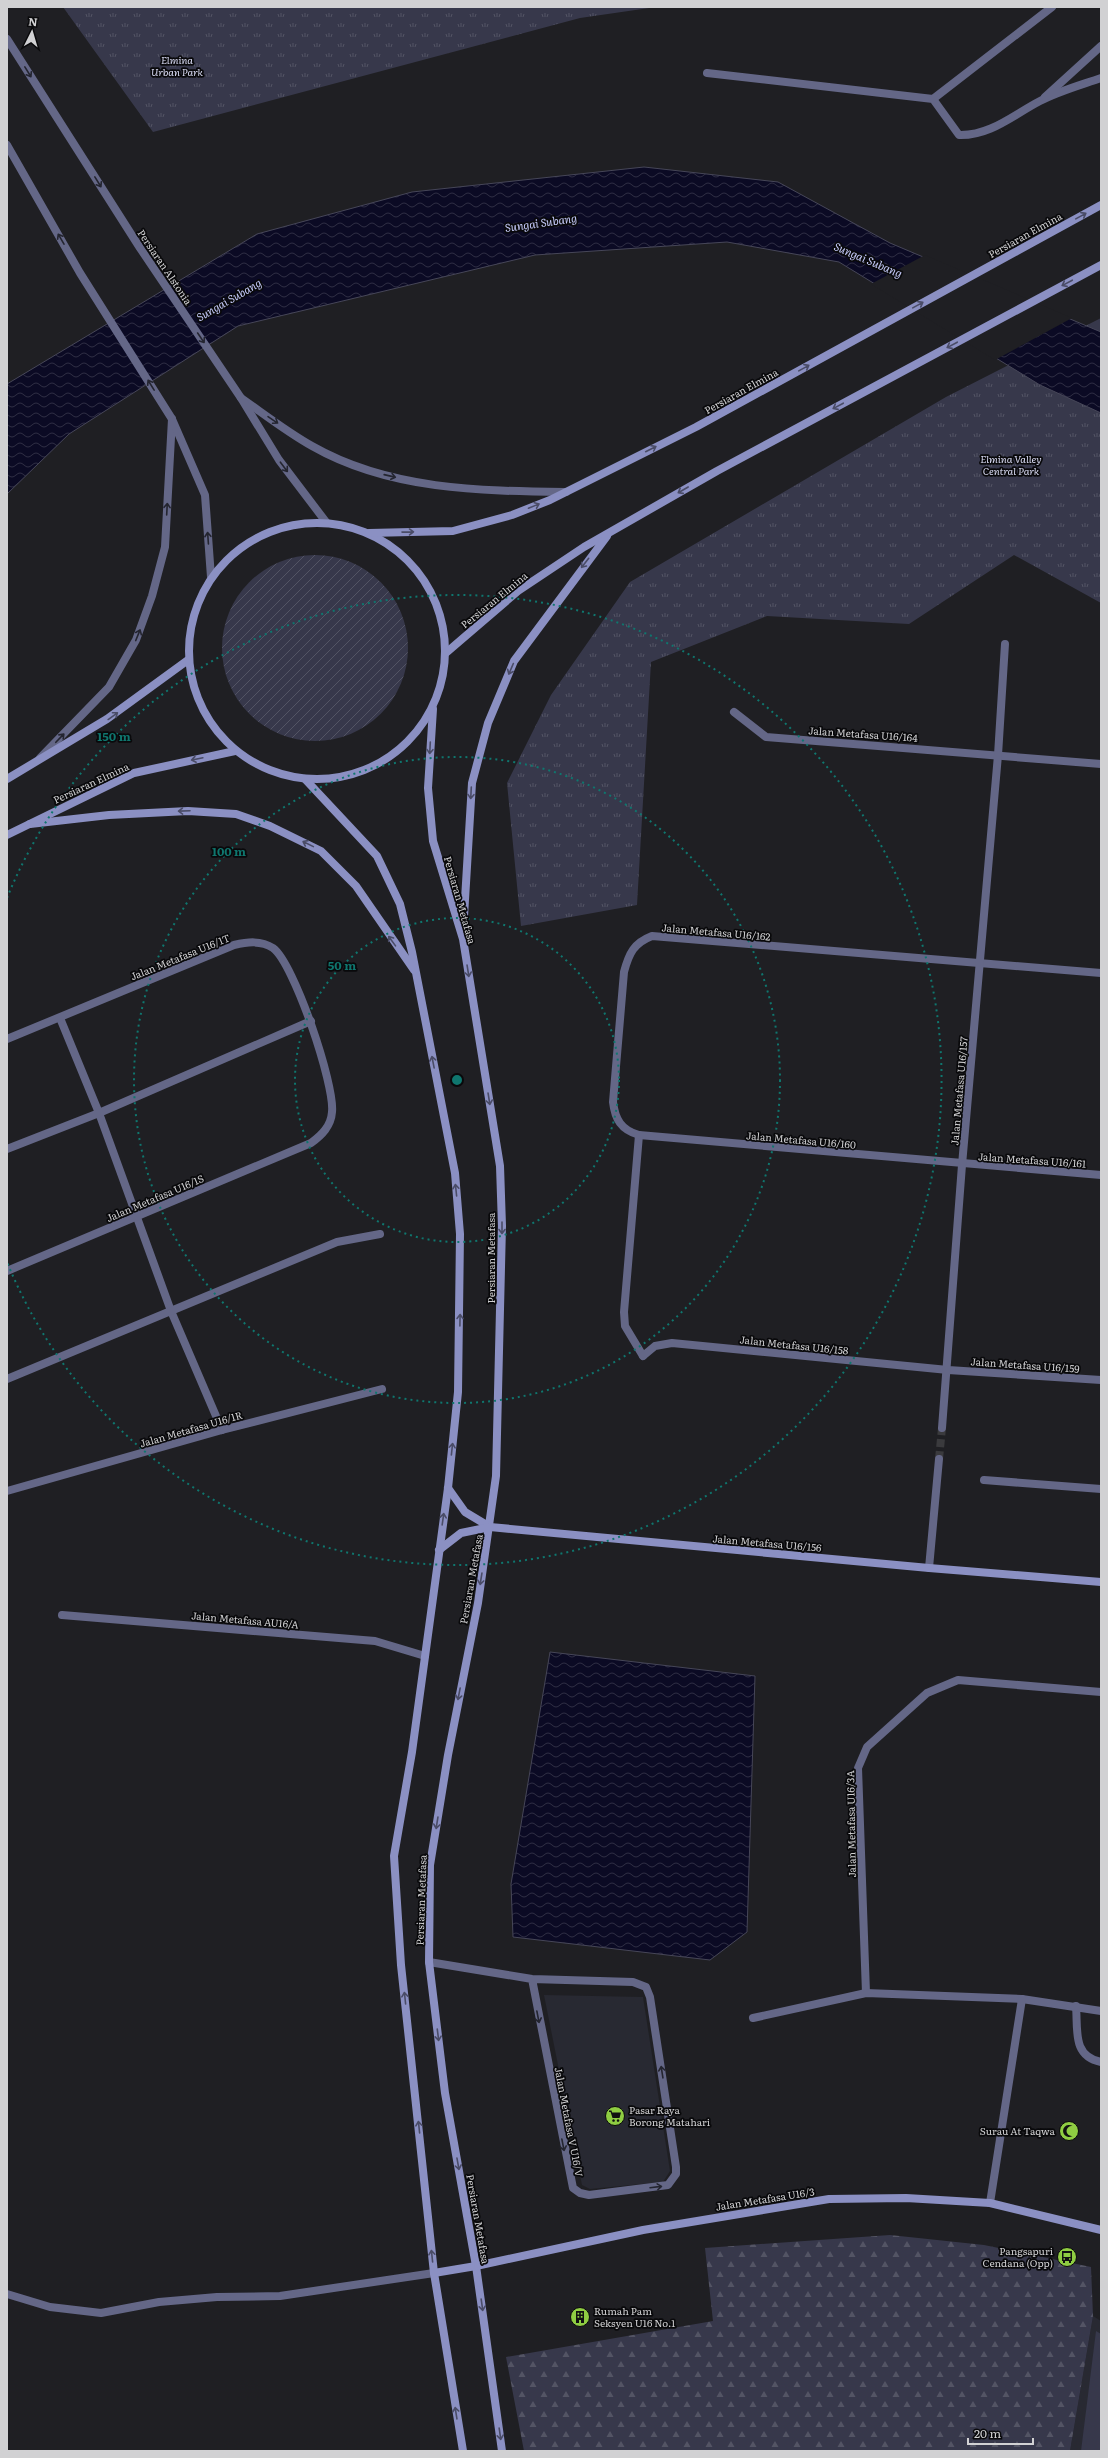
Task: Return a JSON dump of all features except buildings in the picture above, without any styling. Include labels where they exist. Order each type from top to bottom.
[{"type":"main road","name":"Persiaran Elmina","points":[[369,533],[453,531],[512,515],[566,492],[696,427],[1101,205]]},
{"type":"main road","name":"Persiaran Elmina","points":[[447,652],[518,591],[584,547],[717,471],[1101,265]]},
{"type":"main road","points":[[326,522],[369,533],[406,557],[428,584],[442,616],[447,652],[444,681],[433,709],[416,735],[383,762],[343,777],[305,779],[268,770],[235,751],[212,725],[195,694],[188,660],[192,616],[211,577],[242,545],[282,526],[326,522]]},
{"type":"main road","points":[[463,940],[472,783],[488,723],[514,661],[610,532]]},
{"type":"main road","points":[[7,779],[107,720],[188,660]]},
{"type":"main road","name":"Persiaran Metafasa","points":[[433,709],[428,788],[433,841],[463,940],[500,1166],[502,1226],[496,1476],[490,1527],[430,1866],[429,1962],[445,2093],[476,2266],[502,2451]]},
{"type":"main road","name":"Persiaran Elmina","points":[[7,835],[134,773],[235,751]]},
{"type":"main road","name":"Persiaran Metafasa","points":[[305,779],[377,856],[400,904],[415,972],[454,1173],[460,1234],[458,1392],[448,1488],[412,1752],[394,1856],[401,1965],[434,2273],[463,2451]]},
{"type":"main road","points":[[30,824],[109,815],[188,811],[236,814],[270,826],[321,851],[356,886],[415,972]]},
{"type":"main road","name":"Jalan Metafasa U16/156","points":[[448,1488],[465,1512],[490,1527],[929,1568],[1101,1582]]},
{"type":"main road","points":[[439,1550],[461,1532],[490,1527]]},
{"type":"main road","name":"Jalan Metafasa U16/3","points":[[434,2273],[476,2266],[642,2230],[829,2199],[906,2198],[990,2203],[1101,2230]]},
{"type":"street","points":[[707,73],[932,99],[1052,7]]},
{"type":"street","name":"Persiaran Alstonia","points":[[7,39],[140,248],[241,398],[279,460],[326,522]]},
{"type":"street","points":[[1041,101],[1101,46]]},
{"type":"street","points":[[932,99],[959,135],[971,136],[1000,126],[1041,101],[1101,78]]},
{"type":"street","points":[[7,145],[80,273],[172,418],[205,495],[211,577]]},
{"type":"street","points":[[241,398],[312,446],[368,471],[425,484],[485,491],[566,492]]},
{"type":"street","points":[[33,765],[109,687],[136,640],[152,596],[165,547],[172,418]]},
{"type":"street","name":"Jalan Metafasa U16/157","points":[[942,1428],[948,1370],[962,1164],[998,755],[1005,644]]},
{"type":"street","name":"Jalan Metafasa U16/164","points":[[734,712],[766,737],[1101,764]]},
{"type":"street","name":"Jalan Metafasa U16/162","points":[[639,1136],[629,1132],[615,1117],[613,1102],[624,972],[628,959],[639,941],[652,936],[1101,973]]},
{"type":"street","name":"Jalan Metafasa U16/1T","points":[[7,1039],[234,945],[259,942],[272,948],[282,958],[311,1021],[332,1098],[329,1124],[322,1135],[311,1143]]},
{"type":"street","points":[[60,1018],[138,1216],[171,1312],[222,1430]]},
{"type":"street","points":[[7,1149],[98,1113],[311,1021]]},
{"type":"street","name":"Jalan Metafasa U16/160","points":[[639,1136],[962,1164]]},
{"type":"street","name":"Jalan Metafasa U16/158","points":[[639,1136],[624,1312],[625,1326],[642,1356],[655,1346],[672,1343],[948,1370]]},
{"type":"street","name":"Jalan Metafasa U16/1S","points":[[7,1271],[311,1143]]},
{"type":"street","name":"Jalan Metafasa U16/161","points":[[962,1164],[1101,1175]]},
{"type":"street","points":[[7,1379],[337,1242],[380,1234]]},
{"type":"street","name":"Jalan Metafasa U16/159","points":[[948,1370],[1101,1380]]},
{"type":"street","name":"Jalan Metafasa U16/1R","points":[[7,1491],[222,1430],[382,1389]]},
{"type":"street","points":[[929,1568],[939,1459]]},
{"type":"street","points":[[984,1480],[1101,1489]]},
{"type":"street","name":"Jalan Metafasa AU16/A","points":[[62,1615],[375,1641],[425,1656]]},
{"type":"street","name":"Jalan Metafasa U16/3A","points":[[866,1993],[858,1768],[867,1747],[927,1692],[958,1680],[1101,1692]]},
{"type":"street","name":"Jalan Metafasa V U16/V","points":[[429,1962],[532,1979],[633,1982],[646,1987],[650,1997],[676,2167],[676,2174],[668,2185],[589,2195],[580,2193],[572,2188],[532,1979]]},
{"type":"street","points":[[753,2018],[866,1993],[1022,1999],[1101,2011]]},
{"type":"street","points":[[990,2203],[1022,1999]]},
{"type":"street","points":[[1076,2006],[1080,2050],[1090,2060],[1101,2062]]},
{"type":"street","points":[[7,2294],[50,2307],[101,2313],[159,2302],[216,2297],[280,2296],[434,2273]]},
{"type":"shaded area","points":[[544,1995],[643,1997],[670,2171],[663,2182],[590,2189],[582,2185]]},
{"type":"shaded area","points":[[1093,2316],[1101,2321],[1101,2451],[1070,2451]]},
{"type":"green space","name":"Elmina Urban Park","points":[[63,7],[656,7],[580,18],[153,132]]},
{"type":"green space","name":"Elmina Valley Central Park","points":[[1101,318],[1101,603],[1014,555],[909,624],[767,616],[651,662],[637,905],[521,926],[507,783],[551,695],[630,582],[946,397]]},
{"type":"green space","points":[[315,555],[342,559],[359,566],[374,576],[387,589],[397,604],[404,621],[408,648],[404,675],[397,692],[387,707],[374,720],[359,730],[342,737],[315,741],[288,737],[271,730],[256,720],[243,707],[233,692],[226,675],[222,648],[226,621],[233,604],[243,589],[256,576],[271,566],[288,559]]},
{"type":"green space","points":[[890,2235],[984,2245],[1091,2267],[1093,2316],[1070,2451],[524,2451],[506,2357],[713,2321],[705,2248]]},
{"type":"green space","points":[[1096,2331],[1101,2334],[1101,2451],[1081,2451]]},
{"type":"water","name":"Sungai Subang","points":[[644,167],[778,182],[890,243],[1101,332],[1101,413],[1040,385],[839,262],[727,242],[535,255],[238,326],[69,434],[7,494],[7,384],[257,234],[412,192]]},
{"type":"water","points":[[550,1652],[755,1676],[747,1932],[710,1960],[513,1937],[511,1884]]},
{"type":"pier","points":[[925,255],[1072,318],[995,360],[871,284]]},
{"type":"tunnel","points":[[939,1459],[942,1428]]},
{"type":"place","name":"Pasar Raya Borong Matahari","points":[[615,2116]]},
{"type":"place","name":"Surau At Taqwa","points":[[1069,2131]]},
{"type":"place","name":"Pangsapuri Cendana (Opp)","points":[[1067,2257]]},
{"type":"place","name":"Rumah Pam Seksyen U16 No.1","points":[[580,2317]]}]
